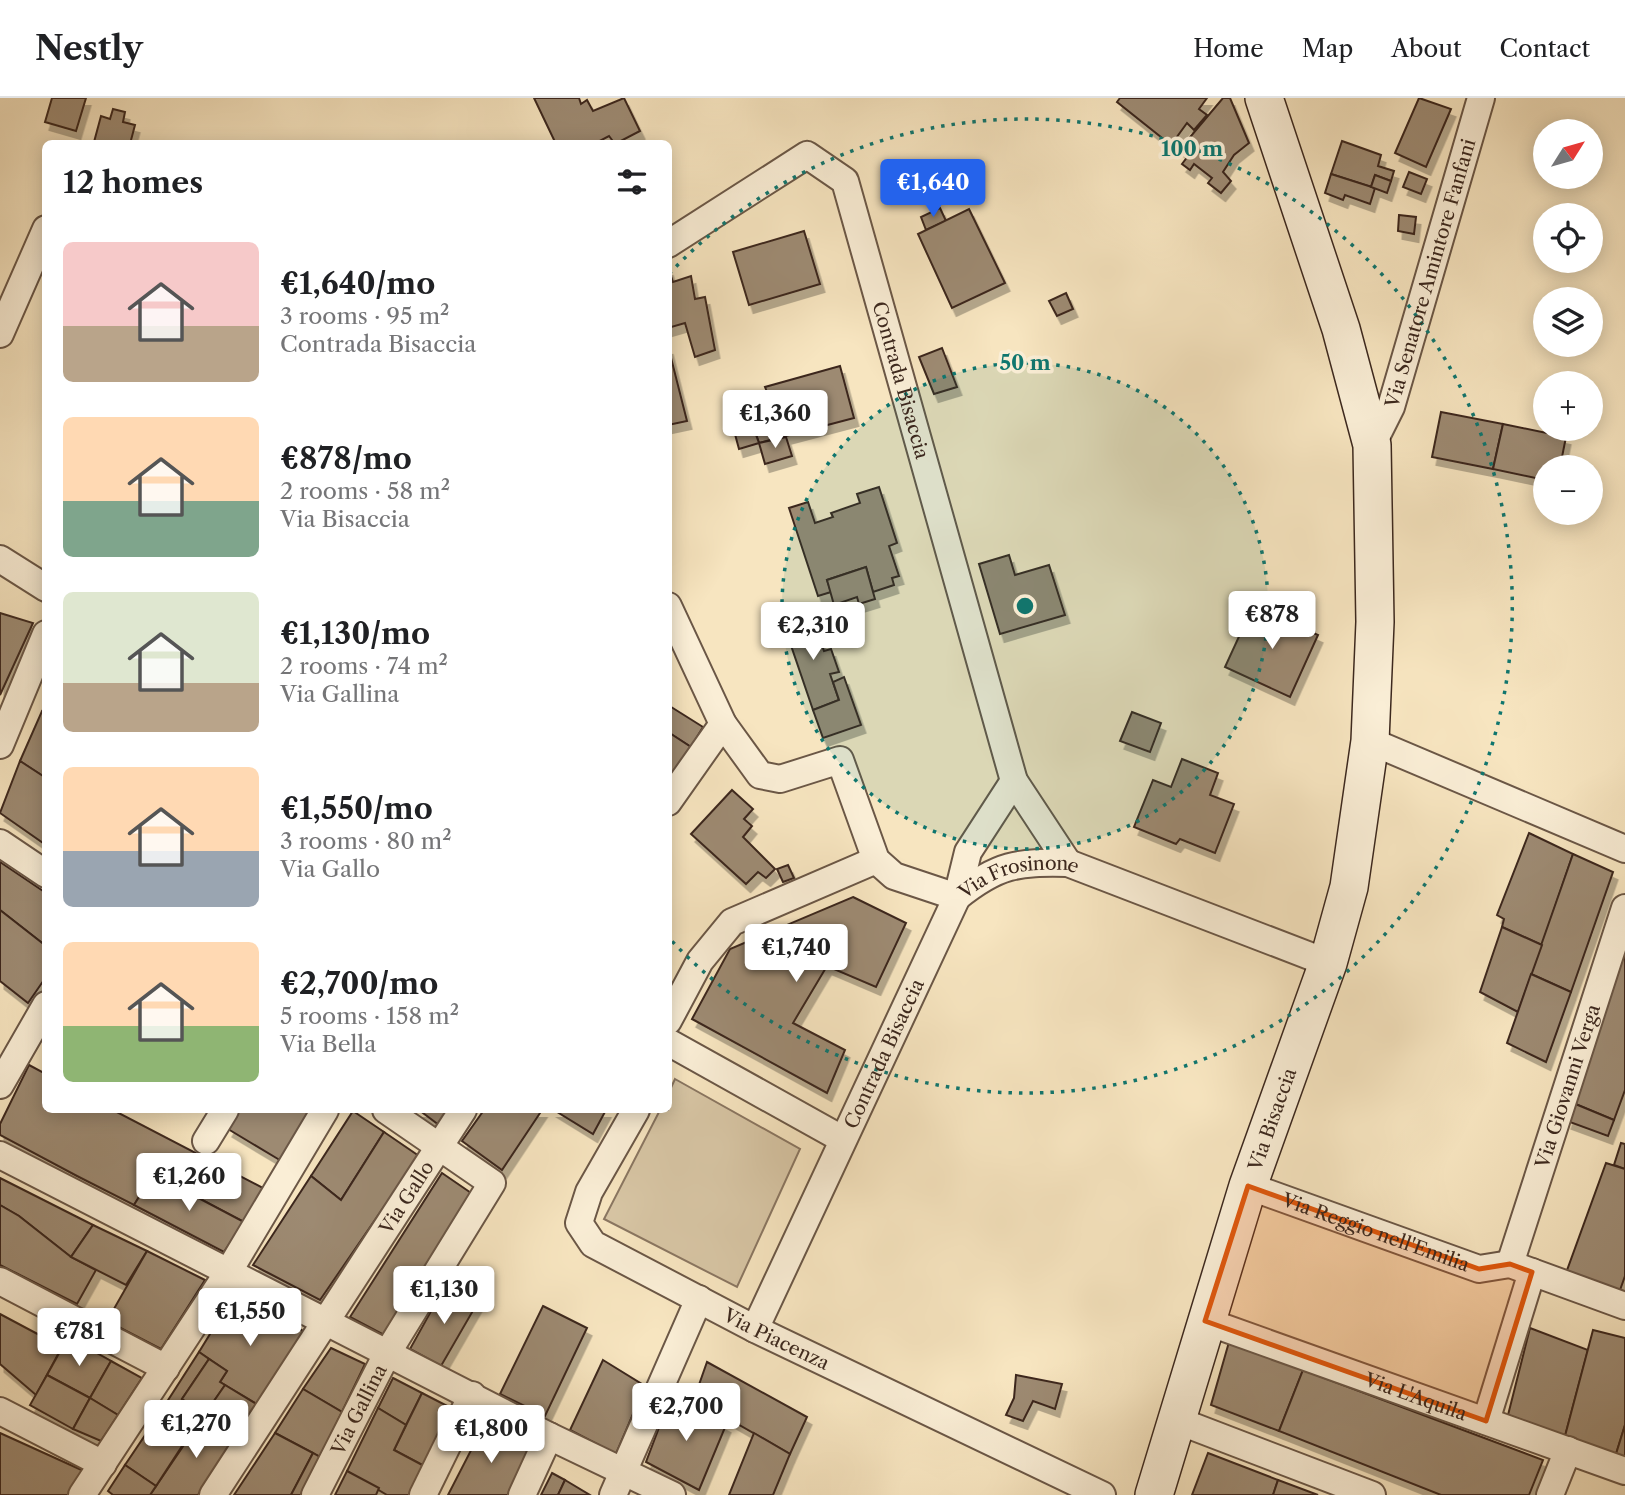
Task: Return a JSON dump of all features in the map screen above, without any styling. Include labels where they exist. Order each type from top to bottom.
[{"type":"street","name":"Via Bisaccia","points":[[1154,1495],[1248,1186],[1328,963],[1349,887],[1370,741],[1375,622],[1372,445],[1341,329],[1264,98]]},
{"type":"street","name":"Via Senatore Amintore Fanfani","points":[[1372,445],[1391,407],[1482,98]]},
{"type":"street","name":"Contrada Bisaccia","points":[[672,241],[807,155],[845,181],[1014,781],[1069,863]]},
{"type":"street","points":[[0,334],[42,238]]},
{"type":"street","points":[[0,559],[42,585]]},
{"type":"street","points":[[672,613],[723,724],[760,775],[780,779],[840,760],[876,859],[732,922],[700,961],[672,1035]]},
{"type":"street","points":[[0,746],[42,644]]},
{"type":"street","points":[[672,796],[723,724]]},
{"type":"street","points":[[1370,741],[1625,849]]},
{"type":"street","name":"Contrada Bisaccia","points":[[755,1329],[957,897],[968,852],[1014,781]]},
{"type":"street","points":[[0,843],[42,871]]},
{"type":"street","name":"Via Frosinone","points":[[876,859],[894,876],[957,897],[984,875],[1025,862],[1069,863],[1328,963]]},
{"type":"street","name":"Via Giovanni Verga","points":[[1486,1421],[1521,1268],[1625,908]]},
{"type":"street","points":[[0,1085],[42,1012]]},
{"type":"street","points":[[672,1041],[842,1139]]},
{"type":"street","points":[[206,1141],[223,1113]]},
{"type":"street","points":[[82,1495],[229,1271],[323,1113]]},
{"type":"street","points":[[390,1113],[440,1146]]},
{"type":"street","name":"Via Gallo","points":[[213,1495],[461,1113]]},
{"type":"street","name":"Via Piacenza","points":[[634,1113],[589,1192],[579,1223],[593,1244],[755,1329],[1102,1495]]},
{"type":"street","name":"Via Gallina","points":[[315,1495],[388,1352],[492,1183],[440,1146]]},
{"type":"street","points":[[0,1155],[549,1436],[672,1495]]},
{"type":"street","name":"Via Reggio nell'Emilia","points":[[1248,1186],[1479,1269],[1521,1268],[1625,1306]]},
{"type":"street","points":[[0,1281],[166,1367]]},
{"type":"street","points":[[613,1495],[699,1299]]},
{"type":"street","name":"Via L'Aquila","points":[[1205,1321],[1625,1471]]},
{"type":"street","points":[[423,1495],[472,1395]]},
{"type":"street","points":[[0,1411],[103,1464]]},
{"type":"street","points":[[1176,1420],[1372,1495]]},
{"type":"street","points":[[522,1495],[549,1436]]},
{"type":"street","points":[[1550,1495],[1568,1450]]},
{"type":"highlighted area","points":[[1248,1186],[1479,1269],[1510,1264],[1532,1272],[1486,1421],[1205,1321]]},
{"type":"shaded area","points":[[675,1079],[800,1149],[737,1287],[604,1219],[658,1113],[672,1113],[672,1086]]},
{"type":"building","points":[[52,98],[86,98],[76,131],[45,122]]},
{"type":"building","points":[[534,98],[579,98],[581,104],[587,100],[593,111],[624,98],[640,131],[623,140],[612,140],[609,136],[602,140],[554,140]]},
{"type":"building","points":[[1120,98],[1207,98],[1199,109],[1207,115],[1194,130],[1187,123],[1171,145],[1117,102]]},
{"type":"building","points":[[1223,98],[1230,98],[1249,143],[1234,155],[1223,172],[1231,181],[1221,193],[1208,183],[1212,178],[1194,164],[1190,170],[1182,164],[1188,156],[1180,149]]},
{"type":"building","points":[[1419,98],[1451,109],[1426,167],[1395,153]]},
{"type":"building","points":[[113,109],[125,112],[123,122],[135,125],[131,140],[95,140],[101,116],[110,119]]},
{"type":"building","points":[[1342,141],[1381,155],[1378,166],[1394,171],[1391,181],[1375,175],[1371,187],[1331,174]]},
{"type":"building","points":[[1409,172],[1427,179],[1421,194],[1403,187]]},
{"type":"building","points":[[1331,174],[1375,188],[1370,204],[1345,195],[1343,200],[1325,193]]},
{"type":"building","points":[[1375,175],[1391,181],[1387,193],[1371,187]]},
{"type":"building","points":[[940,208],[946,221],[926,230],[921,217]]},
{"type":"building","points":[[969,209],[1005,283],[952,308],[918,234]]},
{"type":"building","points":[[1399,215],[1416,217],[1414,234],[1398,231]]},
{"type":"building","points":[[804,231],[820,284],[749,305],[733,252]]},
{"type":"building","points":[[691,276],[695,299],[705,297],[715,350],[695,357],[685,323],[672,327],[672,279],[673,282]]},
{"type":"building","points":[[1066,293],[1073,309],[1057,316],[1049,301]]},
{"type":"building","points":[[942,348],[957,387],[934,394],[919,357]]},
{"type":"building","points":[[672,362],[687,421],[672,424]]},
{"type":"building","points":[[840,366],[854,418],[759,443],[744,398],[767,392],[765,387]]},
{"type":"building","points":[[746,408],[759,443],[739,449],[729,412]]},
{"type":"building","points":[[1441,412],[1503,424],[1493,469],[1432,457]]},
{"type":"building","points":[[1503,424],[1533,430],[1533,441],[1565,441],[1562,455],[1533,455],[1533,477],[1493,469]]},
{"type":"building","points":[[786,437],[792,456],[765,464],[759,443]]},
{"type":"building","points":[[879,487],[897,543],[889,546],[899,576],[892,578],[894,585],[873,592],[866,567],[827,580],[831,592],[818,596],[789,508],[808,502],[815,523],[833,517],[831,513],[860,503],[857,494]]},
{"type":"building","points":[[1009,555],[1015,575],[1049,565],[1065,615],[1000,634],[979,564]]},
{"type":"building","points":[[866,567],[875,599],[859,604],[857,597],[834,605],[827,580]]},
{"type":"building","points":[[1253,606],[1318,635],[1290,697],[1225,667]]},
{"type":"building","points":[[0,613],[33,623],[0,695]]},
{"type":"building","points":[[793,615],[796,623],[814,621],[824,651],[831,649],[839,672],[830,674],[839,700],[813,710],[782,619]]},
{"type":"building","points":[[844,677],[861,725],[823,738],[813,710],[839,700],[833,682]]},
{"type":"building","points":[[672,708],[703,727],[691,747],[672,735]]},
{"type":"building","points":[[42,711],[42,775],[20,761]]},
{"type":"building","points":[[1132,712],[1161,723],[1150,752],[1120,741]]},
{"type":"building","points":[[672,735],[691,747],[672,774]]},
{"type":"building","points":[[1182,759],[1218,773],[1210,795],[1234,804],[1215,853],[1180,839],[1176,844],[1134,827],[1153,780],[1171,787]]},
{"type":"building","points":[[20,761],[42,775],[42,842],[0,813]]},
{"type":"building","points":[[732,790],[753,809],[744,819],[752,826],[743,837],[775,869],[766,878],[758,872],[746,884],[691,834]]},
{"type":"building","points":[[1529,833],[1573,854],[1542,945],[1502,927],[1504,919],[1497,915]]},
{"type":"building","points":[[1573,854],[1613,872],[1571,992],[1531,974]]},
{"type":"building","points":[[0,862],[42,890],[42,943],[0,910]]},
{"type":"building","points":[[788,865],[794,878],[783,882],[777,869]]},
{"type":"building","points":[[853,897],[906,923],[876,987],[827,966],[793,1023],[845,1050],[827,1093],[692,1019],[730,949]]},
{"type":"building","points":[[0,910],[42,943],[42,983],[28,1003],[0,981]]},
{"type":"building","points":[[1502,927],[1542,945],[1518,1012],[1480,992]]},
{"type":"building","points":[[1625,952],[1625,1090],[1614,1120],[1573,1103]]},
{"type":"building","points":[[1531,974],[1571,992],[1546,1062],[1507,1043]]},
{"type":"building","points":[[29,1065],[42,1072],[42,1113],[119,1113],[267,1190],[244,1222],[153,1174],[134,1205],[0,1135],[0,1124]]},
{"type":"building","points":[[1573,1103],[1614,1120],[1608,1136],[1567,1121]]},
{"type":"building","points":[[237,1113],[312,1113],[283,1162],[228,1129]]},
{"type":"building","points":[[352,1113],[356,1113],[384,1132],[341,1200],[311,1176]]},
{"type":"building","points":[[423,1113],[447,1113],[439,1125]]},
{"type":"building","points":[[482,1113],[540,1113],[502,1170],[462,1141]]},
{"type":"building","points":[[559,1113],[604,1113],[593,1134]]},
{"type":"building","points":[[384,1132],[419,1156],[320,1300],[253,1265],[311,1176],[341,1200]]},
{"type":"building","points":[[1621,1143],[1625,1144],[1625,1169],[1614,1165]]},
{"type":"building","points":[[1606,1163],[1625,1169],[1625,1276],[1620,1290],[1566,1273]]},
{"type":"building","points":[[442,1173],[474,1195],[386,1336],[350,1317]]},
{"type":"building","points":[[153,1174],[244,1222],[224,1252],[134,1205]]},
{"type":"building","points":[[0,1178],[93,1225],[71,1257],[19,1216],[0,1205]]},
{"type":"building","points":[[0,1205],[19,1216],[71,1257],[96,1270],[77,1304],[0,1265]]},
{"type":"building","points":[[93,1225],[147,1251],[126,1285],[71,1257]]},
{"type":"building","points":[[147,1251],[205,1280],[161,1349],[107,1321]]},
{"type":"building","points":[[445,1286],[478,1302],[441,1366],[410,1349]]},
{"type":"building","points":[[234,1295],[305,1332],[258,1405],[220,1382],[227,1371],[199,1352]]},
{"type":"building","points":[[543,1306],[587,1328],[545,1416],[500,1394]]},
{"type":"building","points":[[0,1314],[62,1347],[36,1395],[0,1364]]},
{"type":"building","points":[[1530,1328],[1588,1350],[1565,1436],[1508,1415]]},
{"type":"building","points":[[1593,1330],[1625,1338],[1625,1425],[1616,1454],[1565,1436]]},
{"type":"building","points":[[68,1337],[111,1361],[90,1398],[47,1375]]},
{"type":"building","points":[[1229,1342],[1303,1370],[1279,1431],[1211,1405]]},
{"type":"building","points":[[331,1348],[365,1364],[342,1412],[303,1389]]},
{"type":"building","points":[[199,1352],[209,1359],[182,1399],[205,1414],[184,1443],[154,1422]]},
{"type":"building","points":[[209,1359],[227,1371],[220,1382],[225,1385],[205,1414],[182,1399]]},
{"type":"building","points":[[603,1360],[645,1386],[616,1454],[570,1430]]},
{"type":"building","points":[[111,1361],[142,1378],[118,1415],[90,1398]]},
{"type":"building","points":[[707,1362],[807,1417],[790,1454],[694,1399]]},
{"type":"building","points":[[1303,1370],[1543,1460],[1529,1495],[1441,1495],[1279,1431]]},
{"type":"building","points":[[47,1375],[90,1398],[73,1429],[30,1405]]},
{"type":"building","points":[[1016,1375],[1062,1384],[1055,1409],[1033,1401],[1023,1421],[1006,1415],[1014,1398]]},
{"type":"building","points":[[393,1378],[422,1393],[406,1425],[378,1408]]},
{"type":"building","points":[[225,1385],[258,1405],[237,1436],[205,1414]]},
{"type":"building","points":[[303,1389],[342,1412],[320,1457],[275,1433]]},
{"type":"building","points":[[422,1393],[455,1410],[426,1467],[394,1450]]},
{"type":"building","points":[[671,1396],[726,1425],[699,1490],[646,1462]]},
{"type":"building","points":[[90,1398],[118,1415],[101,1441],[73,1429]]},
{"type":"building","points":[[378,1408],[406,1425],[394,1450],[426,1467],[412,1495],[387,1495],[347,1471]]},
{"type":"building","points":[[205,1414],[237,1436],[198,1495],[150,1495]]},
{"type":"building","points":[[154,1422],[184,1443],[156,1486],[125,1465]]},
{"type":"building","points":[[484,1425],[530,1447],[508,1495],[448,1495]]},
{"type":"building","points":[[1625,1425],[1625,1458],[1616,1454]]},
{"type":"building","points":[[0,1433],[86,1472],[70,1495],[0,1495]]},
{"type":"building","points":[[275,1433],[313,1453],[291,1495],[234,1495]]},
{"type":"building","points":[[754,1433],[790,1454],[773,1495],[729,1495]]},
{"type":"building","points":[[313,1453],[320,1457],[301,1495],[291,1495]]},
{"type":"building","points":[[1208,1453],[1278,1480],[1273,1495],[1192,1495]]},
{"type":"building","points":[[125,1465],[156,1486],[150,1495],[113,1495],[108,1491]]},
{"type":"building","points":[[347,1471],[379,1488],[376,1495],[335,1495]]},
{"type":"building","points":[[552,1473],[565,1480],[558,1495],[541,1495]]},
{"type":"building","points":[[565,1480],[590,1495],[558,1495]]},
{"type":"building","points":[[1278,1480],[1318,1495],[1273,1495]]}]
